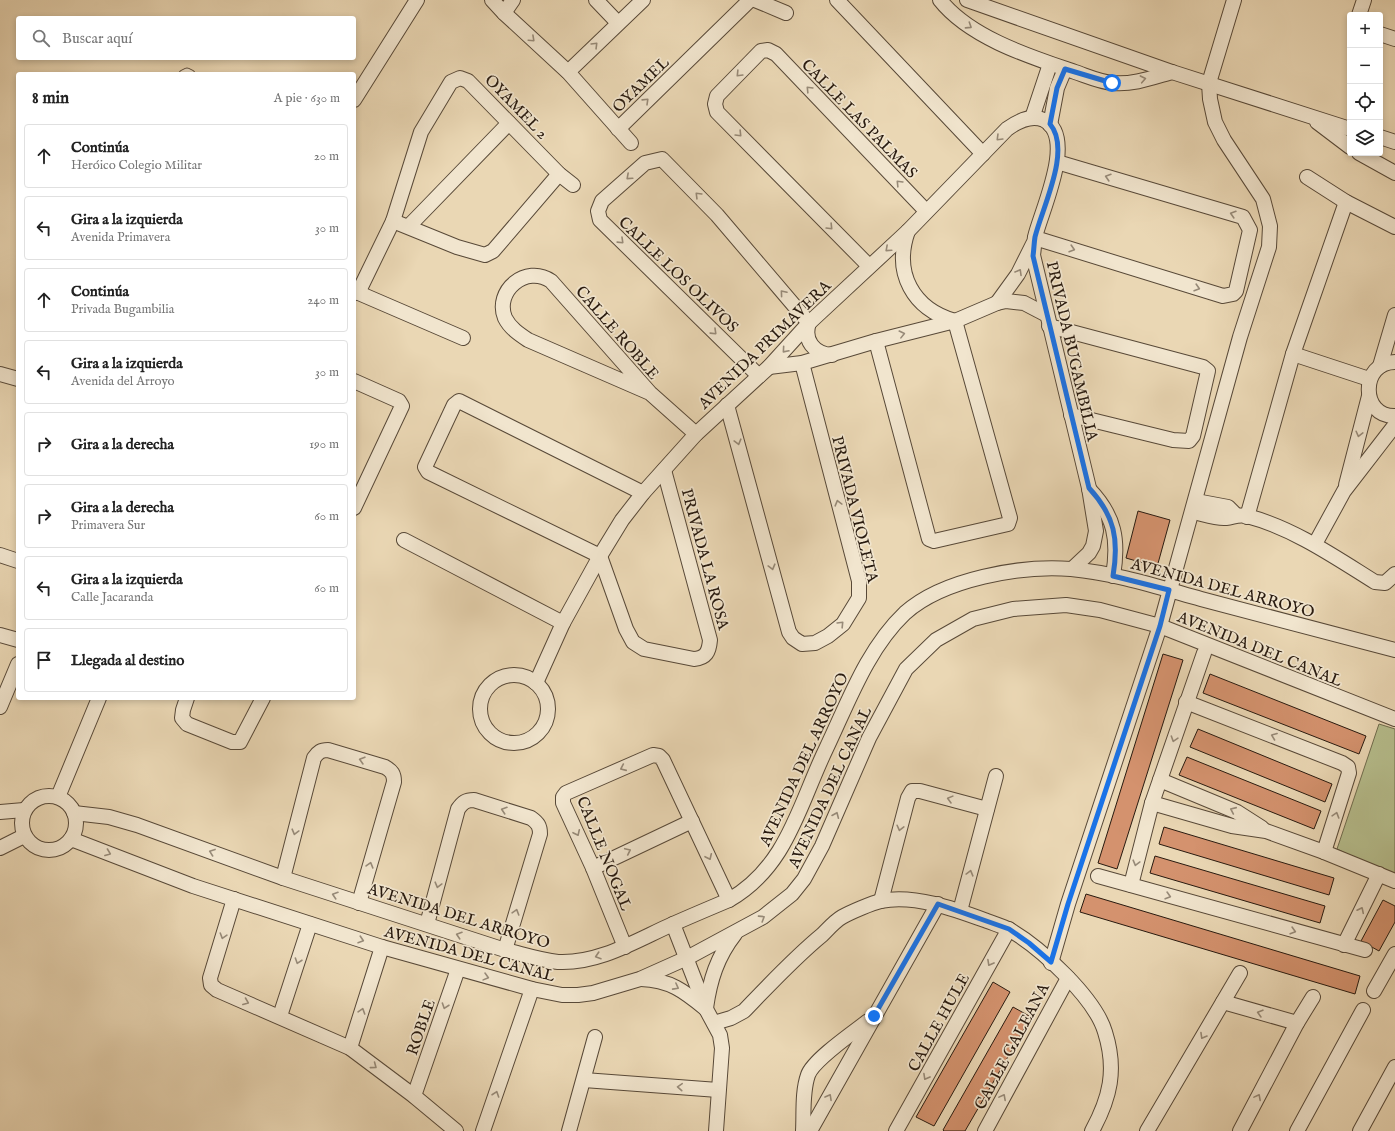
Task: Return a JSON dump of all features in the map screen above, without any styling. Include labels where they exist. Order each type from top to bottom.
[{"type":"street","points":[[356,97],[417,0]]},
{"type":"street","name":"OYAMEL","points":[[492,0],[568,72],[618,129],[750,0]]},
{"type":"street","points":[[504,13],[513,0]]},
{"type":"street","points":[[596,0],[618,22]]},
{"type":"street","points":[[568,72],[618,22],[643,0]]},
{"type":"street","points":[[755,0],[786,13]]},
{"type":"street","points":[[838,0],[983,154]]},
{"type":"street","points":[[940,0],[968,26],[990,38],[1050,64],[1103,81],[1120,83],[1149,79],[1172,72]]},
{"type":"street","points":[[966,0],[1172,72],[1347,128]]},
{"type":"street","points":[[1051,962],[1068,904],[1160,626],[1240,337],[1266,257],[1270,237],[1269,217],[1263,199],[1224,140],[1215,122],[1210,99],[1209,83],[1234,0]]},
{"type":"street","points":[[1360,12],[1364,0]]},
{"type":"street","points":[[1383,35],[1395,39]]},
{"type":"street","name":"CALLE LAS PALMAS","points":[[869,266],[717,112],[715,104],[717,96],[761,51],[768,50],[776,54],[926,211]]},
{"type":"street","points":[[1050,64],[1032,118],[1040,119],[1050,124],[1057,88],[1065,69]]},
{"type":"street","name":"OYAMEL 2","points":[[356,292],[393,221],[421,132],[451,82],[460,78],[468,80],[559,174],[573,185]]},
{"type":"street","name":"AVENIDA PRIMAVERA","points":[[536,683],[563,623],[600,556],[622,520],[643,493],[696,434],[764,372],[809,322],[908,231],[926,211],[1013,125],[1032,118]]},
{"type":"street","points":[[1312,118],[1347,145]]},
{"type":"street","points":[[409,226],[509,123]]},
{"type":"street","name":"PRIVADA BUGAMBILIA","points":[[1050,124],[1054,129],[1057,140],[1057,162],[1035,238],[1033,256],[1089,488],[1095,539],[1089,553],[1072,569]]},
{"type":"street","points":[[618,129],[631,142]]},
{"type":"street","points":[[1383,138],[1395,142]]},
{"type":"street","points":[[1364,156],[1395,173]]},
{"type":"street","name":"CALLE LOS OLIVOS","points":[[764,372],[600,220],[598,211],[602,201],[645,163],[662,159],[718,215],[809,322]]},
{"type":"street","points":[[997,303],[1018,274],[1035,238],[1223,296],[1233,294],[1236,291],[1250,230],[1243,217],[1057,162]]},
{"type":"street","points":[[393,221],[409,226],[457,247],[485,255],[493,251],[559,174]]},
{"type":"street","points":[[1307,177],[1346,202],[1395,227]]},
{"type":"street","points":[[1242,516],[1293,354],[1346,202]]},
{"type":"street","points":[[876,341],[929,539],[934,541],[1005,526],[1009,522],[1010,518],[955,321],[929,309],[915,296],[910,287],[905,274],[902,259],[908,231]]},
{"type":"street","name":"CALLE ROBLE","points":[[650,393],[528,340],[516,333],[508,323],[504,312],[505,298],[511,287],[520,278],[531,275],[545,277],[551,281],[650,393],[696,434]]},
{"type":"street","points":[[356,292],[464,338]]},
{"type":"street","points":[[764,372],[955,321],[997,303],[1011,302],[1024,303],[1048,321],[1204,367],[1208,371],[1193,436],[1189,441],[1173,440],[1071,415]]},
{"type":"street","points":[[1344,491],[1369,396],[1370,379],[1380,366],[1395,315]]},
{"type":"street","points":[[809,322],[807,334],[811,346],[821,353],[832,355]]},
{"type":"street","points":[[1293,354],[1370,379]]},
{"type":"street","points":[[1380,366],[1390,362],[1395,362]]},
{"type":"street","name":"PRIVADA VIOLETA","points":[[727,405],[789,632],[793,638],[802,644],[815,643],[828,636],[843,624],[859,598],[859,581],[802,363]]},
{"type":"street","points":[[0,374],[16,378]]},
{"type":"street","points":[[356,382],[399,401],[402,406],[356,504]]},
{"type":"street","points":[[1369,396],[1373,406],[1381,413],[1395,416]]},
{"type":"street","points":[[600,556],[426,470],[425,464],[456,402],[462,402],[643,493]]},
{"type":"street","points":[[1315,544],[1344,491],[1395,425]]},
{"type":"street","name":"PRIVADA LA ROSA","points":[[600,556],[626,629],[633,642],[644,648],[694,659],[701,659],[707,654],[710,640],[664,470]]},
{"type":"street","name":"PRIVADA BUGAMBILIA","points":[[1089,488],[1104,506],[1113,528],[1116,551],[1113,576]]},
{"type":"street","points":[[1194,506],[1228,507],[1242,516],[1315,544],[1375,582],[1385,582],[1395,574]]},
{"type":"street","points":[[404,540],[563,623]]},
{"type":"street","points":[[0,556],[16,560]]},
{"type":"street","name":"AVENIDA DEL ARROYO","points":[[74,813],[109,817],[136,825],[283,878],[358,903],[505,950],[559,962],[591,958],[625,947],[728,900],[743,892],[758,878],[771,864],[785,844],[824,752],[862,672],[881,642],[905,613],[920,602],[938,592],[977,579],[1016,572],[1072,569],[1113,576],[1169,590],[1395,650]]},
{"type":"street","name":"AVENIDA DEL CANAL","points":[[71,839],[193,886],[382,947],[532,989],[562,995],[578,995],[593,993],[640,979],[687,958],[738,932],[780,905],[804,879],[822,846],[869,738],[906,669],[936,640],[973,619],[1013,609],[1066,605],[1100,610],[1160,626],[1379,714],[1395,719]]},
{"type":"street","points":[[0,635],[16,639]]},
{"type":"street","points":[[1131,885],[1152,803],[1204,653]]},
{"type":"street","points":[[0,707],[16,669]]},
{"type":"street","points":[[508,675],[521,675],[536,683],[544,693],[548,705],[548,714],[541,729],[528,740],[520,742],[503,741],[495,737],[484,725],[481,717],[480,708],[484,692],[496,680],[508,675]]},
{"type":"street","points":[[58,797],[98,700]]},
{"type":"street","points":[[187,700],[183,710],[182,718],[187,724],[232,742],[240,742],[262,700]]},
{"type":"street","points":[[1186,702],[1342,763],[1348,767],[1349,774],[1324,852]]},
{"type":"street","points":[[283,878],[314,758],[317,753],[322,750],[328,750],[385,767],[391,770],[394,776],[394,782],[358,903]]},
{"type":"street","name":"CALLE NOGAL","points":[[625,947],[593,868],[563,803],[562,797],[566,793],[653,755],[659,756],[663,760],[728,900]]},
{"type":"street","points":[[960,911],[996,776]]},
{"type":"street","points":[[1160,780],[1237,812],[1266,831]]},
{"type":"street","points":[[881,901],[908,798],[912,791],[920,791],[987,809]]},
{"type":"street","points":[[58,797],[69,804],[74,813],[76,827],[71,839],[63,847],[52,851],[41,850],[30,845],[24,836],[21,823],[24,810],[30,803],[38,798],[58,797]]},
{"type":"street","points":[[427,924],[458,809],[462,803],[468,800],[474,800],[531,818],[537,822],[540,828],[540,834],[505,950]]},
{"type":"street","points":[[1152,803],[1232,826],[1266,831],[1324,852],[1395,881]]},
{"type":"street","points":[[0,812],[24,810]]},
{"type":"street","points":[[593,868],[692,821]]},
{"type":"street","points":[[0,848],[24,836]]},
{"type":"street","points":[[1344,945],[1379,874]]},
{"type":"street","points":[[1098,876],[1365,950]]},
{"type":"street","points":[[234,899],[210,978],[211,985],[216,990],[280,1016],[350,1048],[414,1096],[456,1131]]},
{"type":"street","points":[[714,1023],[731,1018],[744,1011],[810,945],[842,917],[881,901],[905,900],[938,904],[1009,929],[1029,943],[1068,978],[1094,1010],[1103,1026],[1108,1043],[1111,1068],[1108,1095],[1104,1109],[1092,1131]]},
{"type":"street","points":[[810,1131],[938,904]]},
{"type":"street","points":[[280,1016],[310,924]]},
{"type":"street","points":[[673,924],[706,1009],[720,1036],[722,1048],[716,1131]]},
{"type":"street","name":"CALLE HULE","points":[[896,1131],[1009,929]]},
{"type":"street","points":[[706,1009],[715,967],[721,954],[738,932]]},
{"type":"street","points":[[350,1048],[382,947]]},
{"type":"street","points":[[1374,991],[1395,954]]},
{"type":"street","name":"ROBLE","points":[[414,1096],[458,969]]},
{"type":"street","points":[[1147,1131],[1240,973]]},
{"type":"street","name":"CALLE GALEANA","points":[[985,1131],[1068,978]]},
{"type":"street","points":[[640,979],[654,980],[674,986],[706,1009]]},
{"type":"street","points":[[483,1131],[532,989]]},
{"type":"street","points":[[1240,1131],[1297,1023],[1313,997]]},
{"type":"street","points":[[1223,1002],[1297,1023]]},
{"type":"street","points":[[1297,1131],[1363,1010]]},
{"type":"street","points":[[803,1131],[805,1088],[809,1074],[816,1064],[874,1016]]},
{"type":"street","points":[[569,1131],[595,1037]]},
{"type":"street","points":[[1360,1131],[1395,1067]]},
{"type":"street","points":[[584,1080],[718,1090]]},
{"type":"green space","points":[[1379,724],[1395,729],[1395,877],[1337,849]]},
{"type":"building","points":[[1138,511],[1170,520],[1157,567],[1126,558]]},
{"type":"building","points":[[1163,654],[1183,660],[1117,869],[1098,863]]},
{"type":"building","points":[[1210,674],[1366,736],[1359,754],[1203,693]]},
{"type":"building","points":[[1198,729],[1332,784],[1325,802],[1190,747]]},
{"type":"building","points":[[1187,757],[1321,811],[1314,829],[1179,775]]},
{"type":"building","points":[[1164,827],[1334,878],[1329,895],[1159,844]]},
{"type":"building","points":[[1155,856],[1325,906],[1320,923],[1150,873]]},
{"type":"building","points":[[1086,894],[1360,976],[1355,994],[1080,912]]},
{"type":"building","points":[[1383,900],[1395,906],[1395,922],[1379,951],[1361,941]]},
{"type":"building","points":[[993,982],[1010,992],[934,1126],[916,1117]]},
{"type":"building","points":[[1013,1007],[1031,1017],[965,1131],[944,1131],[943,1130]]},
{"type":"route","points":[[874,1016],[938,904],[1009,929],[1029,943],[1051,962],[1068,904],[1160,626],[1169,590],[1113,576],[1116,539],[1104,506],[1089,488],[1033,256],[1035,238],[1057,162],[1058,149],[1056,134],[1050,124],[1057,88],[1065,69],[1112,83]]}]
